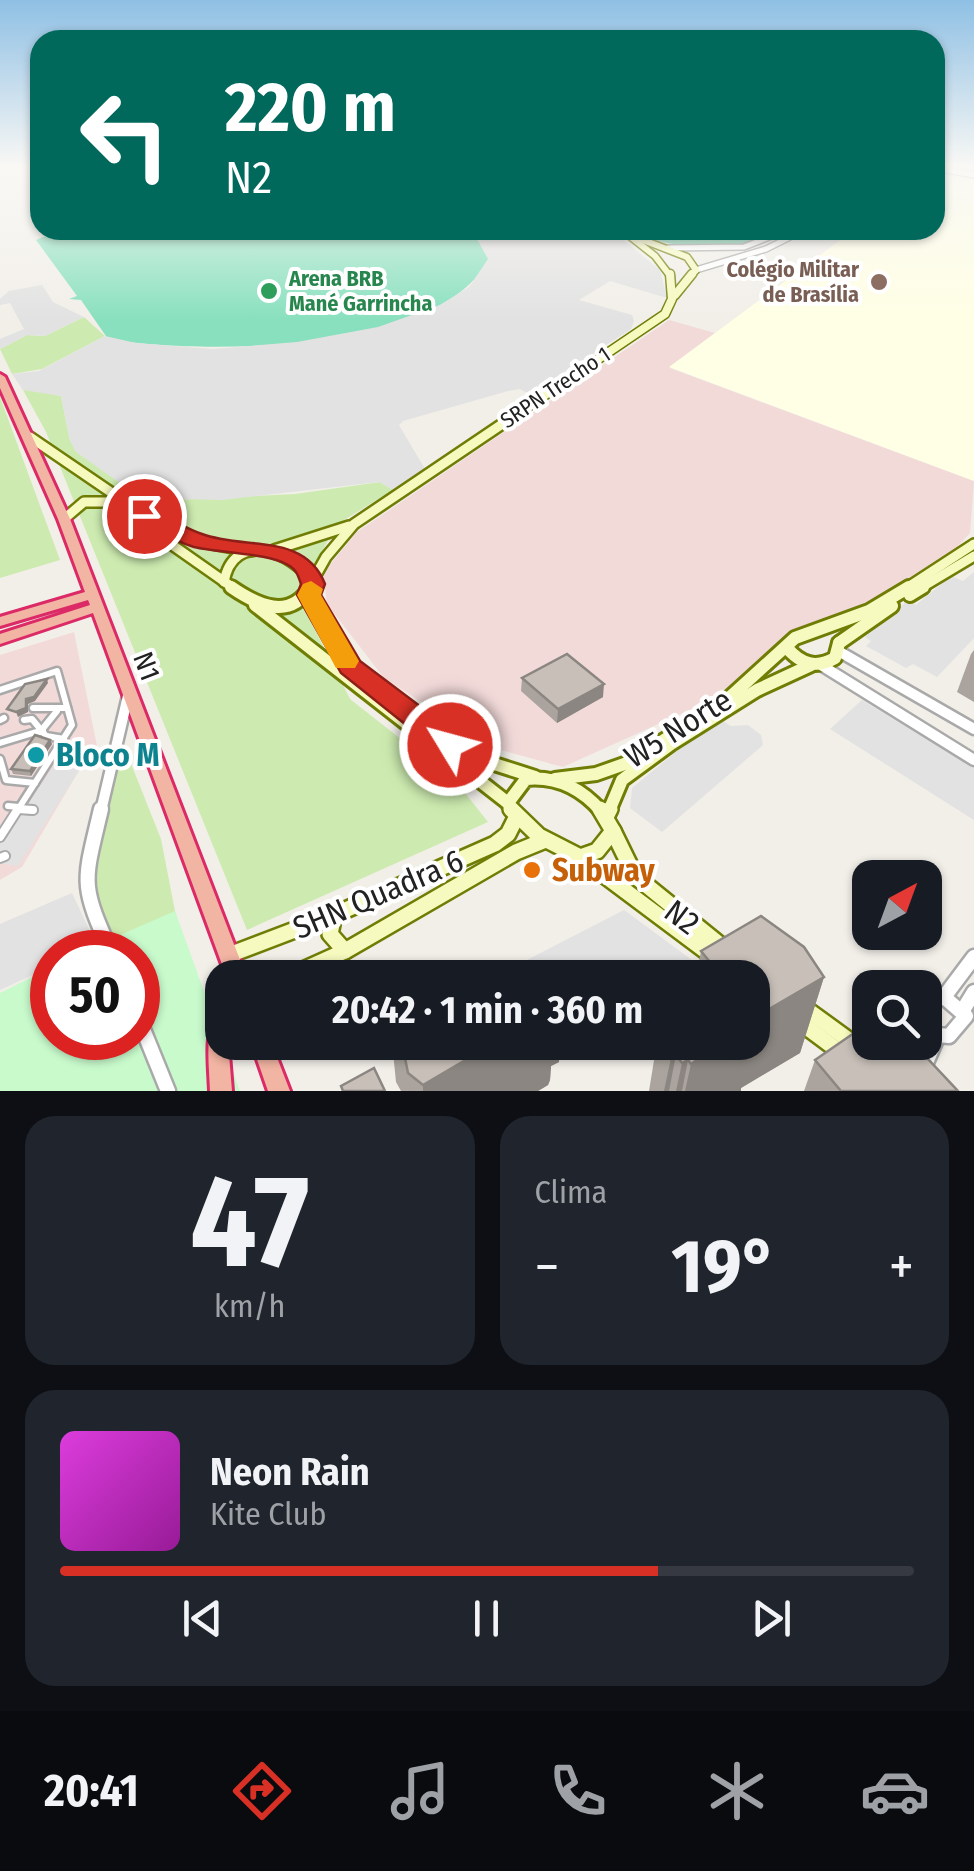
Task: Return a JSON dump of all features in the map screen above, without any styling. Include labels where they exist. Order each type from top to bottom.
[{"type":"highway","name":"N1","points":[[0,377],[64,519],[231,960]]},
{"type":"highway","points":[[0,622],[94,600]]},
{"type":"highway","points":[[0,638],[94,600]]},
{"type":"highway","points":[[219,1060],[221,1091]]},
{"type":"highway","points":[[268,1060],[280,1091]]},
{"type":"main road","points":[[634,240],[670,272],[675,295]]},
{"type":"main road","points":[[645,240],[687,256],[694,273],[670,272]]},
{"type":"main road","points":[[656,244],[682,248]]},
{"type":"main road","points":[[646,249],[667,248]]},
{"type":"main road","name":"SRPN Trecho 1","points":[[311,589],[332,548],[354,524],[665,314],[675,295],[694,273],[706,266]]},
{"type":"main road","points":[[30,437],[159,525],[197,540],[250,551],[271,551],[308,569],[311,589],[338,651],[366,682],[463,754],[572,786],[610,823],[597,852],[580,857]]},
{"type":"main road","points":[[64,519],[79,502],[111,502],[250,601],[508,803],[516,818]]},
{"type":"main road","name":"SRPN Trecho 1","points":[[271,551],[354,524]]},
{"type":"main road","name":"W5 Norte","points":[[554,779],[596,774],[630,762],[729,698],[795,638],[869,611],[974,544]]},
{"type":"main road","points":[[224,582],[223,569],[228,560],[250,551]]},
{"type":"main road","points":[[813,630],[839,647],[974,556]]},
{"type":"main road","points":[[250,601],[275,608],[300,602],[311,589]]},
{"type":"main road","name":"W5 Norte","points":[[610,823],[622,780],[756,690],[816,665],[839,647]]},
{"type":"main road","points":[[787,648],[795,658],[816,665]]},
{"type":"main road","points":[[508,803],[518,786],[536,777]]},
{"type":"main road","name":"N2","points":[[516,818],[543,841],[580,857],[731,962],[635,876],[610,823]]},
{"type":"main road","name":"SHN Quadra 6","points":[[229,955],[334,915],[495,844],[508,834],[516,818]]},
{"type":"main road","points":[[324,960],[516,852],[543,841]]},
{"type":"main road","points":[[334,915],[330,934],[345,950]]},
{"type":"main road","points":[[852,1041],[792,1007],[852,1060]]},
{"type":"main road","points":[[853,1060],[864,1070]]},
{"type":"street","points":[[667,248],[757,245],[767,240]]},
{"type":"street","points":[[706,266],[774,248],[787,240]]},
{"type":"street","points":[[839,647],[974,728]]},
{"type":"street","points":[[816,665],[974,760]]},
{"type":"street","points":[[0,690],[57,670],[72,726],[59,738],[55,758],[0,837]]},
{"type":"street","points":[[100,930],[87,899],[85,878],[128,696]]},
{"type":"street","points":[[33,708],[67,708]]},
{"type":"street","points":[[0,743],[39,733],[57,711]]},
{"type":"street","points":[[24,720],[32,719],[39,733],[59,738]]},
{"type":"street","points":[[0,760],[6,780],[35,783]]},
{"type":"street","points":[[8,806],[33,810]]},
{"type":"street","points":[[0,820],[11,820]]},
{"type":"street","points":[[942,1035],[955,1033],[966,1016],[944,997],[974,957]]},
{"type":"street","points":[[963,1010],[974,992]]},
{"type":"street","points":[[155,1060],[168,1091]]},
{"type":"street","points":[[925,1060],[930,1079]]},
{"type":"shaded area","name":"Colégio Militar de Brasília","points":[[945,218],[974,218],[974,481],[669,367],[840,240],[945,240]]},
{"type":"shaded area","points":[[478,240],[623,240],[660,270],[667,298],[610,281],[579,300],[632,315],[631,329],[555,378],[548,377],[554,383],[533,396],[520,389],[508,391],[403,421],[399,425],[425,469],[393,490],[379,482],[222,500],[141,498],[76,452],[61,396],[23,390],[12,374],[39,371],[105,336],[136,343],[213,349],[297,342],[378,327],[440,305],[469,287],[488,259]]},
{"type":"shaded area","points":[[42,285],[53,302],[84,317],[45,336],[27,335],[0,349],[0,339],[24,329],[10,303],[0,305],[0,299],[9,291]]},
{"type":"shaded area","points":[[669,320],[715,333],[670,368],[974,481],[970,533],[951,554],[870,601],[789,635],[740,680],[694,708],[563,767],[493,748],[384,678],[327,604],[323,573],[357,532]]},
{"type":"shaded area","points":[[974,572],[974,638],[937,677],[913,664],[906,668],[866,646],[871,641],[865,637],[907,601],[916,605],[951,576],[963,581]]},
{"type":"shaded area","points":[[74,632],[100,761],[81,767],[22,867],[0,880],[0,655]]},
{"type":"shaded area","points":[[862,700],[974,768],[974,820],[830,729]]},
{"type":"shaded area","points":[[723,721],[731,726],[748,725],[761,735],[763,745],[662,832],[630,808],[632,788],[677,751]]},
{"type":"shaded area","points":[[58,759],[84,763],[18,866],[0,863],[0,845]]},
{"type":"shaded area","points":[[72,893],[89,930],[30,930],[30,976],[0,990],[0,924]]},
{"type":"shaded area","points":[[624,910],[692,960],[527,960]]},
{"type":"green space","name":"Arena BRB Mané Garrincha","points":[[36,240],[478,240],[489,258],[463,290],[423,313],[372,330],[257,346],[200,347],[108,339],[81,300],[69,299],[77,296]]},
{"type":"green space","points":[[760,240],[739,247],[707,248],[658,241]]},
{"type":"green space","points":[[84,317],[105,336],[42,369],[12,374],[0,349],[27,335],[45,336]]},
{"type":"green space","points":[[23,390],[61,396],[70,441],[141,498],[152,501],[295,494],[380,482],[393,490],[336,525],[311,572],[305,610],[350,699],[458,784],[488,822],[247,930],[46,432]]},
{"type":"green space","points":[[0,397],[60,560],[0,578]]},
{"type":"green space","points":[[122,741],[161,839],[175,911],[198,994],[160,967],[160,930],[111,930],[94,886],[115,755]]},
{"type":"green space","points":[[175,911],[205,994],[205,1060],[229,1060],[240,1091],[0,1091],[0,993],[30,978],[30,1060],[160,1060],[160,930],[131,930]]},
{"type":"building","points":[[567,654],[604,684],[558,709],[522,678]]},
{"type":"building","points":[[47,679],[34,697],[26,699],[26,708],[16,712],[7,709],[25,684]]},
{"type":"building","name":"Bloco M","points":[[35,735],[50,740],[30,771],[11,769]]},
{"type":"building","points":[[761,916],[804,947],[824,977],[770,1008],[770,960],[708,960],[701,951]]},
{"type":"building","points":[[852,1034],[852,1060],[929,1060],[958,1091],[841,1091],[815,1060]]},
{"type":"building","points":[[405,1060],[465,1060],[423,1085],[408,1073]]},
{"type":"building","points":[[374,1068],[385,1091],[343,1091],[341,1086]]},
{"type":"slow traffic","points":[[311,589],[309,595],[326,632],[346,661]]},
{"type":"place","name":"Colégio Militar de Brasília","points":[[879,282]]},
{"type":"place","name":"Arena BRB Mané Garrincha","points":[[269,291]]},
{"type":"place","name":"Bloco M","points":[[36,755]]},
{"type":"place","name":"Subway","points":[[532,870]]},
{"type":"route","points":[[144,516],[176,534],[221,546],[271,551],[296,560],[308,569],[313,584],[309,595],[326,632],[350,667],[450,745]]}]
